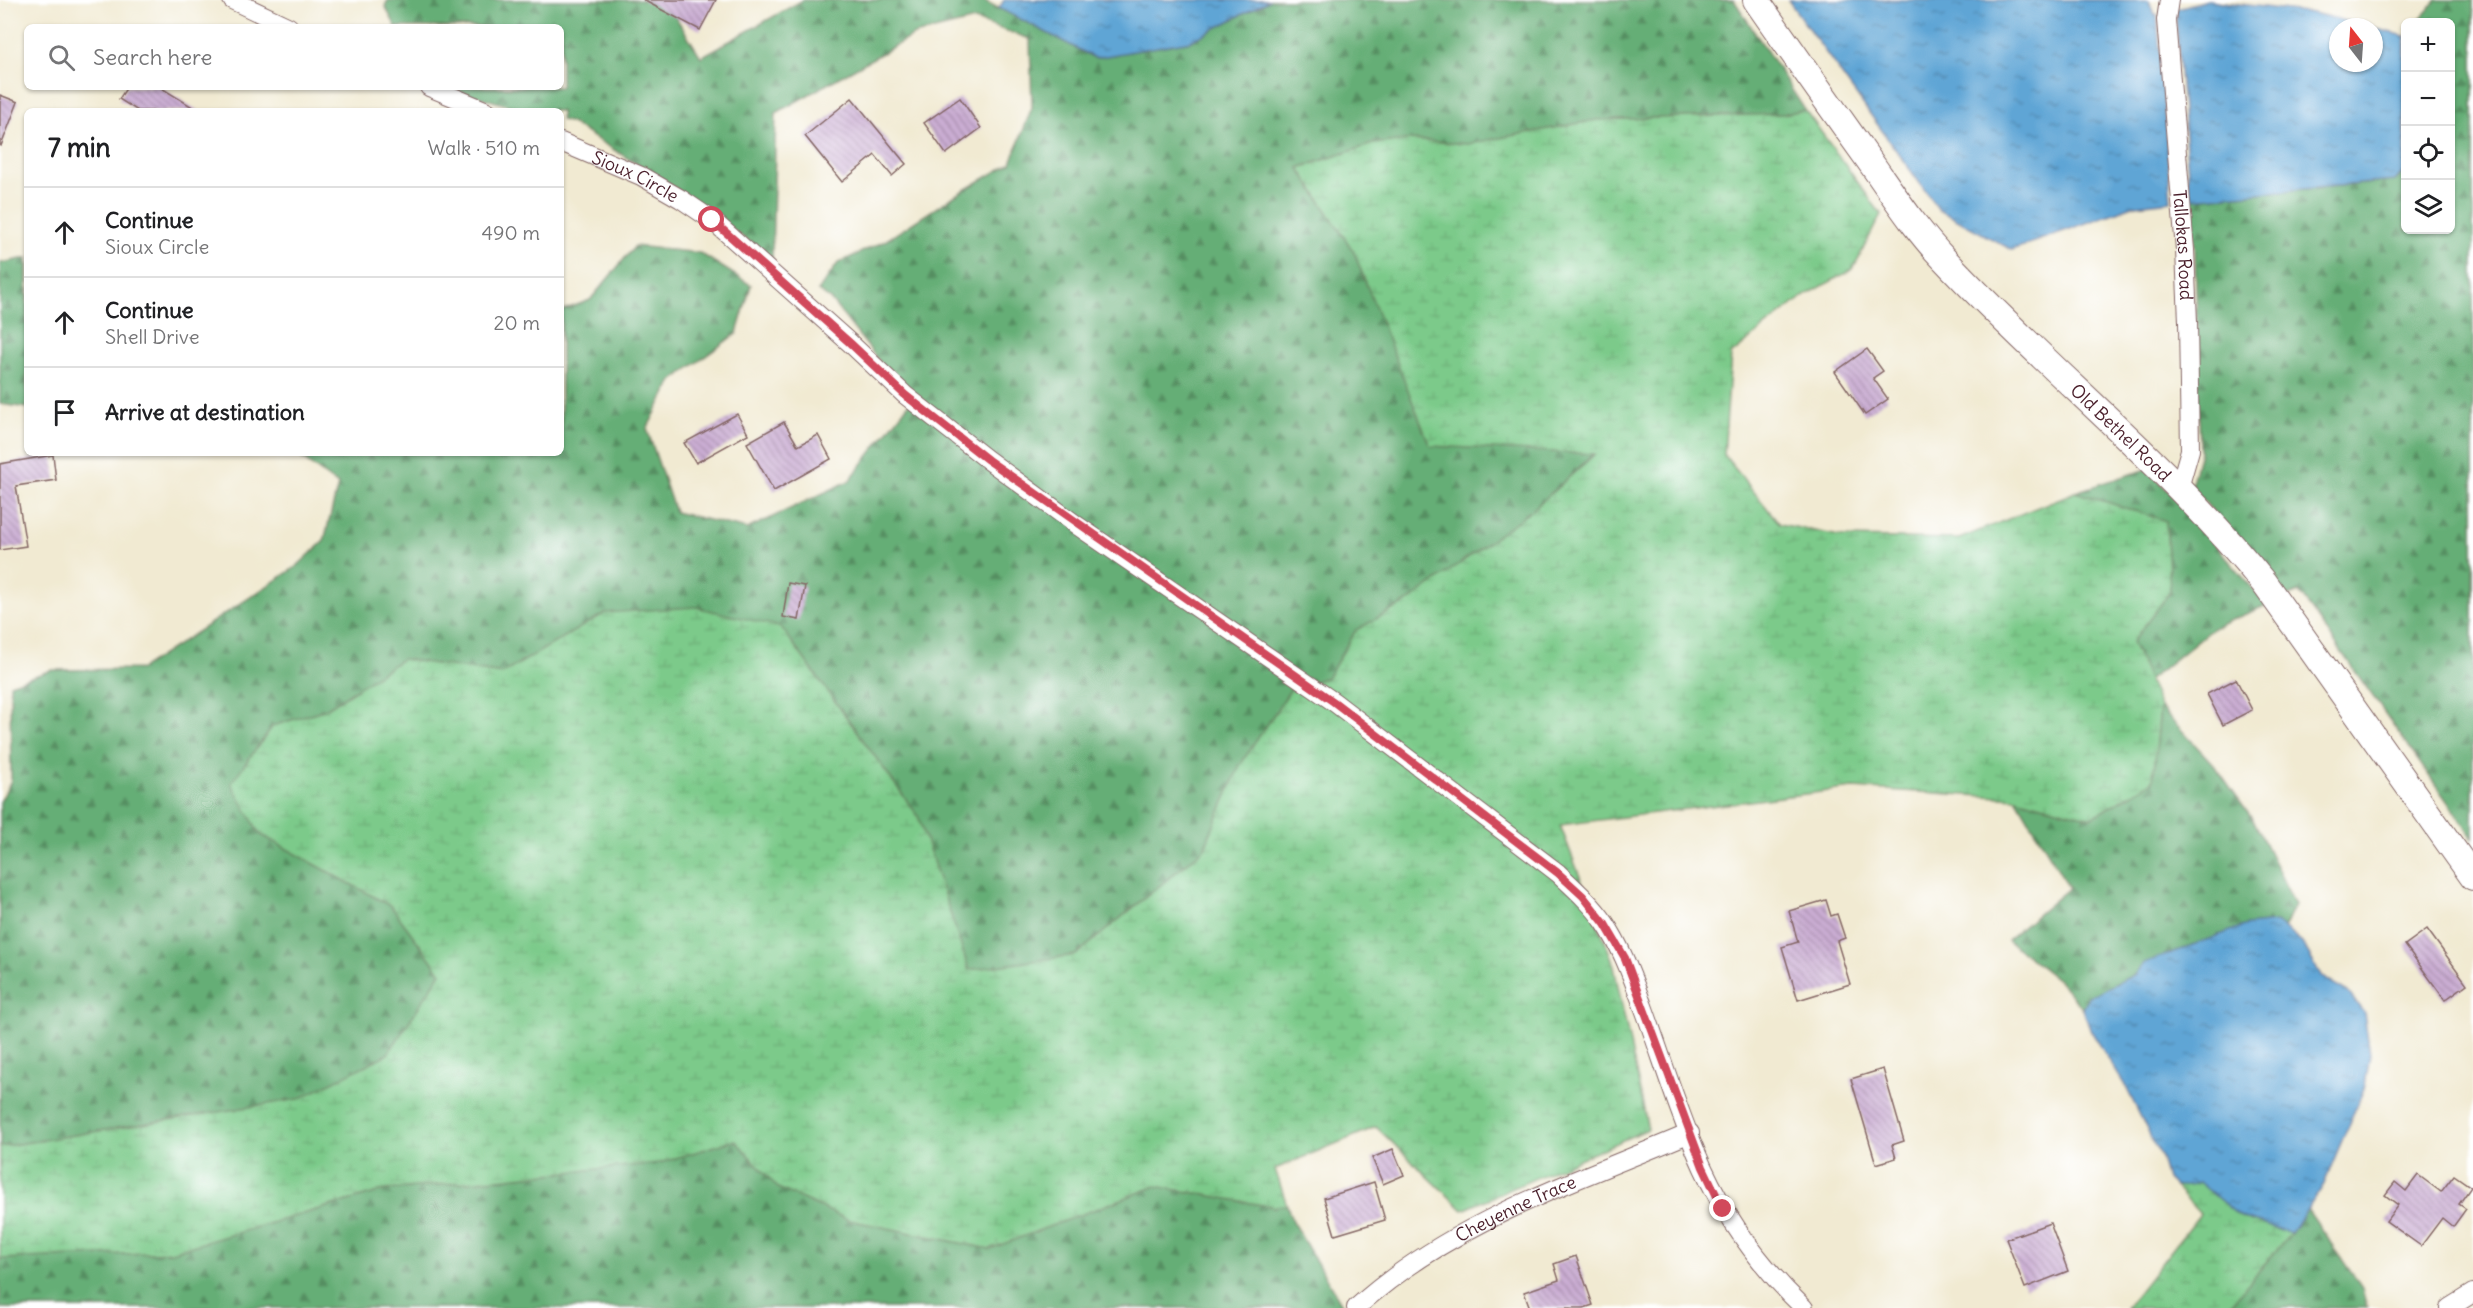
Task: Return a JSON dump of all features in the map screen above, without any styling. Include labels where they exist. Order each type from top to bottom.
[{"type":"street","points":[[232,0],[283,24]]},
{"type":"street","name":"Old Bethel Road","points":[[1756,0],[1901,205],[1943,258],[2179,488],[2239,552],[2264,583],[2473,877]]},
{"type":"street","name":"Tallokas Road","points":[[2169,0],[2166,20],[2185,250],[2190,450],[2179,488]]},
{"type":"street","points":[[436,90],[480,108]]},
{"type":"street","name":"Sioux Circle","points":[[564,143],[641,176],[712,220],[905,395],[988,460],[1334,702],[1558,873],[1583,896],[1605,924],[1625,958],[1702,1164],[1723,1209],[1744,1242],[1776,1280],[1804,1308]]},
{"type":"street","name":"Cheyenne Trace","points":[[1356,1308],[1413,1261],[1471,1228],[1690,1133]]},
{"type":"street","points":[[2449,1308],[2473,1293]]},
{"type":"green space","points":[[388,0],[665,0],[701,57],[803,0],[983,0],[1095,58],[1191,41],[1270,0],[1734,0],[1805,110],[1783,114],[1597,120],[1468,144],[1407,140],[1373,144],[1299,168],[1354,252],[1430,446],[1595,453],[1536,507],[1409,601],[1356,630],[1328,677],[1291,689],[1240,765],[1204,849],[1076,955],[969,970],[918,816],[781,627],[605,613],[502,674],[402,659],[326,709],[273,726],[260,834],[391,906],[441,973],[388,1054],[300,1099],[0,1147],[0,802],[11,781],[10,684],[52,670],[141,669],[296,567],[324,541],[338,485],[299,456],[564,456],[564,310],[590,300],[635,246],[700,253],[751,285],[737,333],[672,381],[647,429],[675,512],[747,529],[849,481],[911,401],[830,299],[818,291],[838,263],[885,241],[959,193],[1011,163],[1032,107],[1030,39],[975,20],[914,35],[776,113],[772,258],[672,186],[571,123],[564,121],[564,108],[518,108],[459,90],[564,90],[564,24],[394,24],[385,6]]},
{"type":"green space","points":[[2437,0],[2473,0],[2473,838],[2299,592],[2286,597],[2191,486],[2200,452],[2195,250],[2190,199],[2395,181],[2401,175],[2401,234],[2455,234],[2455,18],[2421,18]]},
{"type":"green space","points":[[1805,110],[1881,214],[1853,269],[1801,298],[1731,355],[1724,455],[1780,524],[1844,537],[1959,539],[2075,492],[2166,521],[2170,592],[2132,642],[2160,707],[2153,781],[2091,818],[2016,798],[1853,788],[1560,825],[1613,962],[1648,1129],[1463,1210],[1376,1127],[1275,1169],[1287,1205],[1274,1207],[1156,1186],[990,1249],[849,1220],[778,1188],[735,1140],[659,1163],[385,1190],[171,1252],[0,1259],[0,1147],[299,1099],[388,1054],[441,973],[391,906],[260,834],[231,783],[273,726],[326,709],[402,659],[502,674],[605,613],[695,607],[781,627],[918,816],[969,970],[1076,955],[1204,849],[1240,765],[1291,689],[1328,677],[1356,630],[1409,601],[1536,507],[1595,454],[1430,446],[1354,252],[1299,168],[1373,144],[1407,140],[1468,144],[1597,120],[1783,114]]},
{"type":"green space","points":[[24,259],[24,408],[0,404],[0,263]]},
{"type":"green space","points":[[2147,469],[2267,605],[2213,628],[2148,681],[2132,642],[2170,592],[2166,521],[2075,492]]},
{"type":"green space","points":[[2160,707],[2214,765],[2255,823],[2295,905],[2284,929],[2276,922],[2136,974],[2088,997],[2083,1009],[2059,981],[2007,940],[2069,888],[2016,798],[2091,818],[2153,781]]},
{"type":"green space","points":[[735,1140],[778,1188],[849,1220],[989,1249],[1156,1186],[1274,1207],[1287,1205],[1292,1221],[1344,1308],[0,1308],[0,1259],[171,1252],[385,1190],[659,1163]]},
{"type":"green space","points":[[2200,1182],[2240,1217],[2291,1233],[2227,1308],[2126,1308],[2200,1214],[2175,1187]]},
{"type":"green space","points":[[2307,1209],[2362,1288],[2367,1308],[2227,1308],[2291,1233]]},
{"type":"water","points":[[1004,0],[1270,0],[1191,41],[1095,58],[999,8]]},
{"type":"water","points":[[1788,0],[2149,0],[2154,15],[2157,14],[2171,201],[2136,205],[2012,250],[1939,210]]},
{"type":"water","points":[[2207,0],[2313,13],[2334,18],[2329,18],[2329,72],[2383,72],[2383,30],[2401,35],[2401,174],[2395,181],[2190,199],[2176,21],[2177,8]]},
{"type":"water","points":[[2276,922],[2302,943],[2322,977],[2348,992],[2364,1013],[2370,1054],[2365,1086],[2322,1188],[2291,1233],[2240,1217],[2200,1183],[2175,1187],[2167,1179],[2161,1158],[2126,1087],[2091,1031],[2083,1009],[2088,997],[2136,974],[2144,963],[2246,925]]},
{"type":"building","points":[[643,0],[716,0],[700,30]]},
{"type":"building","points":[[125,90],[165,90],[194,108],[133,108],[119,99]]},
{"type":"building","points":[[0,95],[18,102],[1,146],[0,145]]},
{"type":"building","points":[[852,98],[906,164],[892,176],[875,155],[842,182],[805,136]]},
{"type":"building","points":[[960,98],[981,128],[946,154],[924,123]]},
{"type":"building","points":[[1867,349],[1883,371],[1873,378],[1888,399],[1865,415],[1835,372]]},
{"type":"building","points":[[737,414],[748,434],[696,463],[684,443]]},
{"type":"building","points":[[784,422],[798,446],[818,435],[831,459],[774,491],[747,443]]},
{"type":"building","points":[[53,456],[56,480],[16,486],[26,546],[0,550],[0,464]]},
{"type":"building","points":[[788,583],[805,586],[799,620],[783,617]]},
{"type":"building","points":[[2236,679],[2252,710],[2223,725],[2207,694]]},
{"type":"building","points":[[1826,900],[1831,916],[1837,914],[1845,938],[1837,941],[1850,984],[1798,1000],[1782,947],[1798,942],[1789,911]]},
{"type":"building","points":[[2427,929],[2467,984],[2445,1000],[2405,945]]},
{"type":"building","points":[[1883,1069],[1904,1141],[1892,1145],[1896,1158],[1876,1164],[1851,1079]]},
{"type":"building","points":[[1393,1149],[1404,1175],[1383,1184],[1372,1158]]},
{"type":"building","points":[[2418,1175],[2441,1192],[2454,1175],[2471,1187],[2459,1204],[2466,1209],[2453,1227],[2442,1218],[2421,1246],[2386,1221],[2398,1205],[2385,1195],[2395,1182],[2406,1191]]},
{"type":"building","points":[[1374,1182],[1385,1220],[1335,1235],[1324,1198]]},
{"type":"building","points":[[2050,1223],[2068,1271],[2025,1288],[2006,1239]]},
{"type":"building","points":[[1576,1256],[1593,1305],[1584,1308],[1530,1308],[1524,1292],[1559,1280],[1554,1264]]},
{"type":"route","points":[[712,220],[905,395],[988,460],[1334,702],[1558,873],[1583,896],[1605,924],[1625,958],[1703,1167],[1723,1209]]}]
